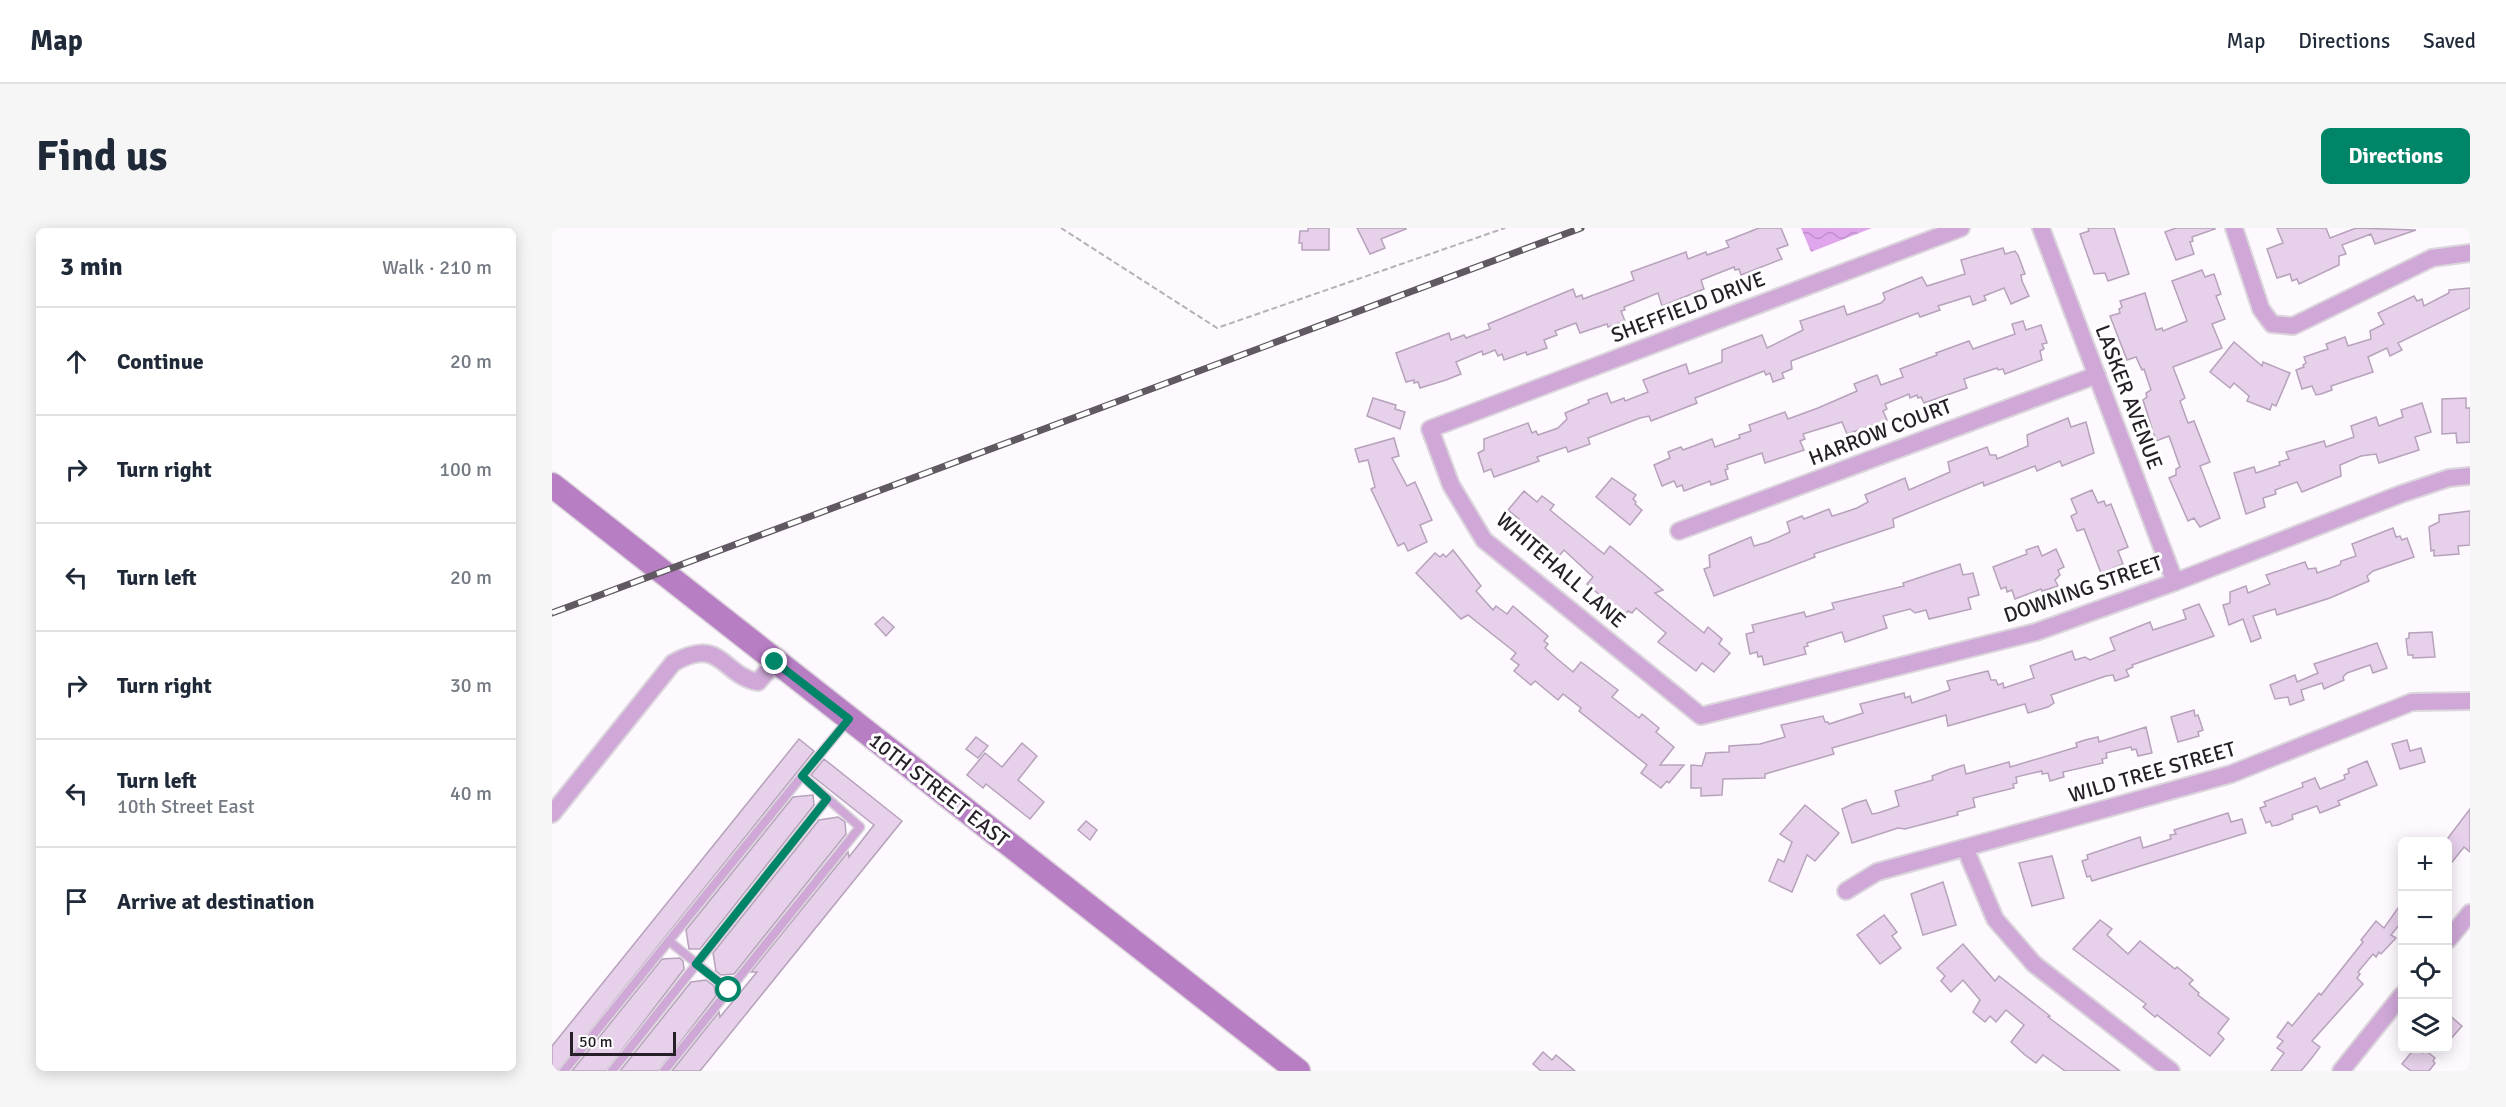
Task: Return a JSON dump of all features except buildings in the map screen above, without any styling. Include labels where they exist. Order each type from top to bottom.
[{"type":"main road","name":"10TH STREET EAST","points":[[552,485],[1298,1071]]},
{"type":"street","name":"SHEFFIELD DRIVE","points":[[1430,429],[1961,228]]},
{"type":"street","name":"LASKER AVENUE","points":[[2041,228],[2175,582]]},
{"type":"street","points":[[2234,228],[2261,309],[2272,324],[2293,326],[2432,258],[2470,253]]},
{"type":"street","name":"HARROW COURT","points":[[1679,531],[2097,375]]},
{"type":"street","name":"WHITEHALL LANE","points":[[1430,429],[1451,485],[1484,540],[1701,716]]},
{"type":"street","name":"DOWNING STREET","points":[[1701,716],[2036,632],[2175,582],[2401,494],[2449,478],[2470,476]]},
{"type":"street","points":[[552,814],[673,663],[686,655],[702,652],[719,657],[749,680],[758,682],[775,662]]},
{"type":"street","name":"WILD TREE STREET","points":[[1846,891],[1877,872],[2231,774],[2412,702],[2470,702]]},
{"type":"street","points":[[1965,848],[1995,919],[2034,964],[2171,1071]]},
{"type":"street","points":[[2452,935],[2470,913]]},
{"type":"street","points":[[2346,1069],[2400,999]]},
{"type":"lane","points":[[564,1071],[849,719]]},
{"type":"lane","points":[[664,1071],[860,827],[802,776]]},
{"type":"lane","points":[[612,1071],[827,799]]},
{"type":"lane","points":[[669,941],[729,990]]},
{"type":"path","points":[[1061,228],[1217,328],[1505,228]]},
{"type":"water","points":[[1801,228],[1872,228],[1811,252]]},
{"type":"railway","points":[[552,613],[1581,228]]},
{"type":"route","points":[[729,990],[696,964],[827,799],[802,776],[849,719],[775,662]]}]
